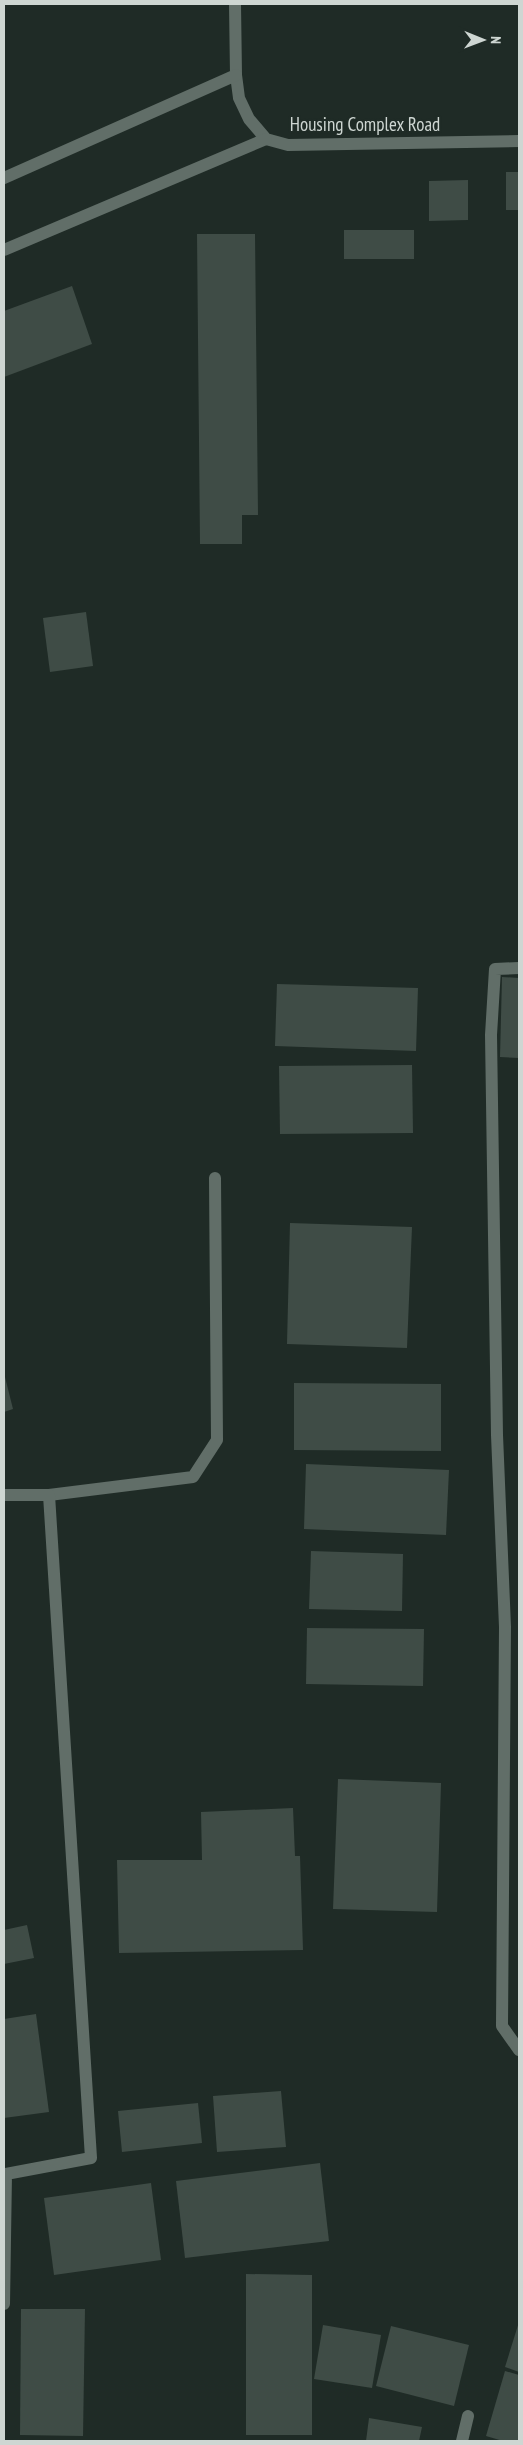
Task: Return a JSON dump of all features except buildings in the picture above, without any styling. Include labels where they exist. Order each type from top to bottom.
[{"type":"street","name":"Housing Complex Road","points":[[235,4],[236,76],[239,98],[249,119],[266,139],[288,145],[519,142]]},
{"type":"street","points":[[4,178],[236,76]]},
{"type":"street","points":[[4,250],[266,139]]},
{"type":"street","points":[[519,968],[495,969],[491,1035],[497,1436],[505,1627],[502,2026],[519,2050]]},
{"type":"street","points":[[4,1495],[49,1495],[193,1477],[217,1440],[215,1178]]},
{"type":"street","points":[[4,2304],[6,2174],[91,2158],[49,1495]]},
{"type":"street","points":[[462,2441],[468,2416]]}]
